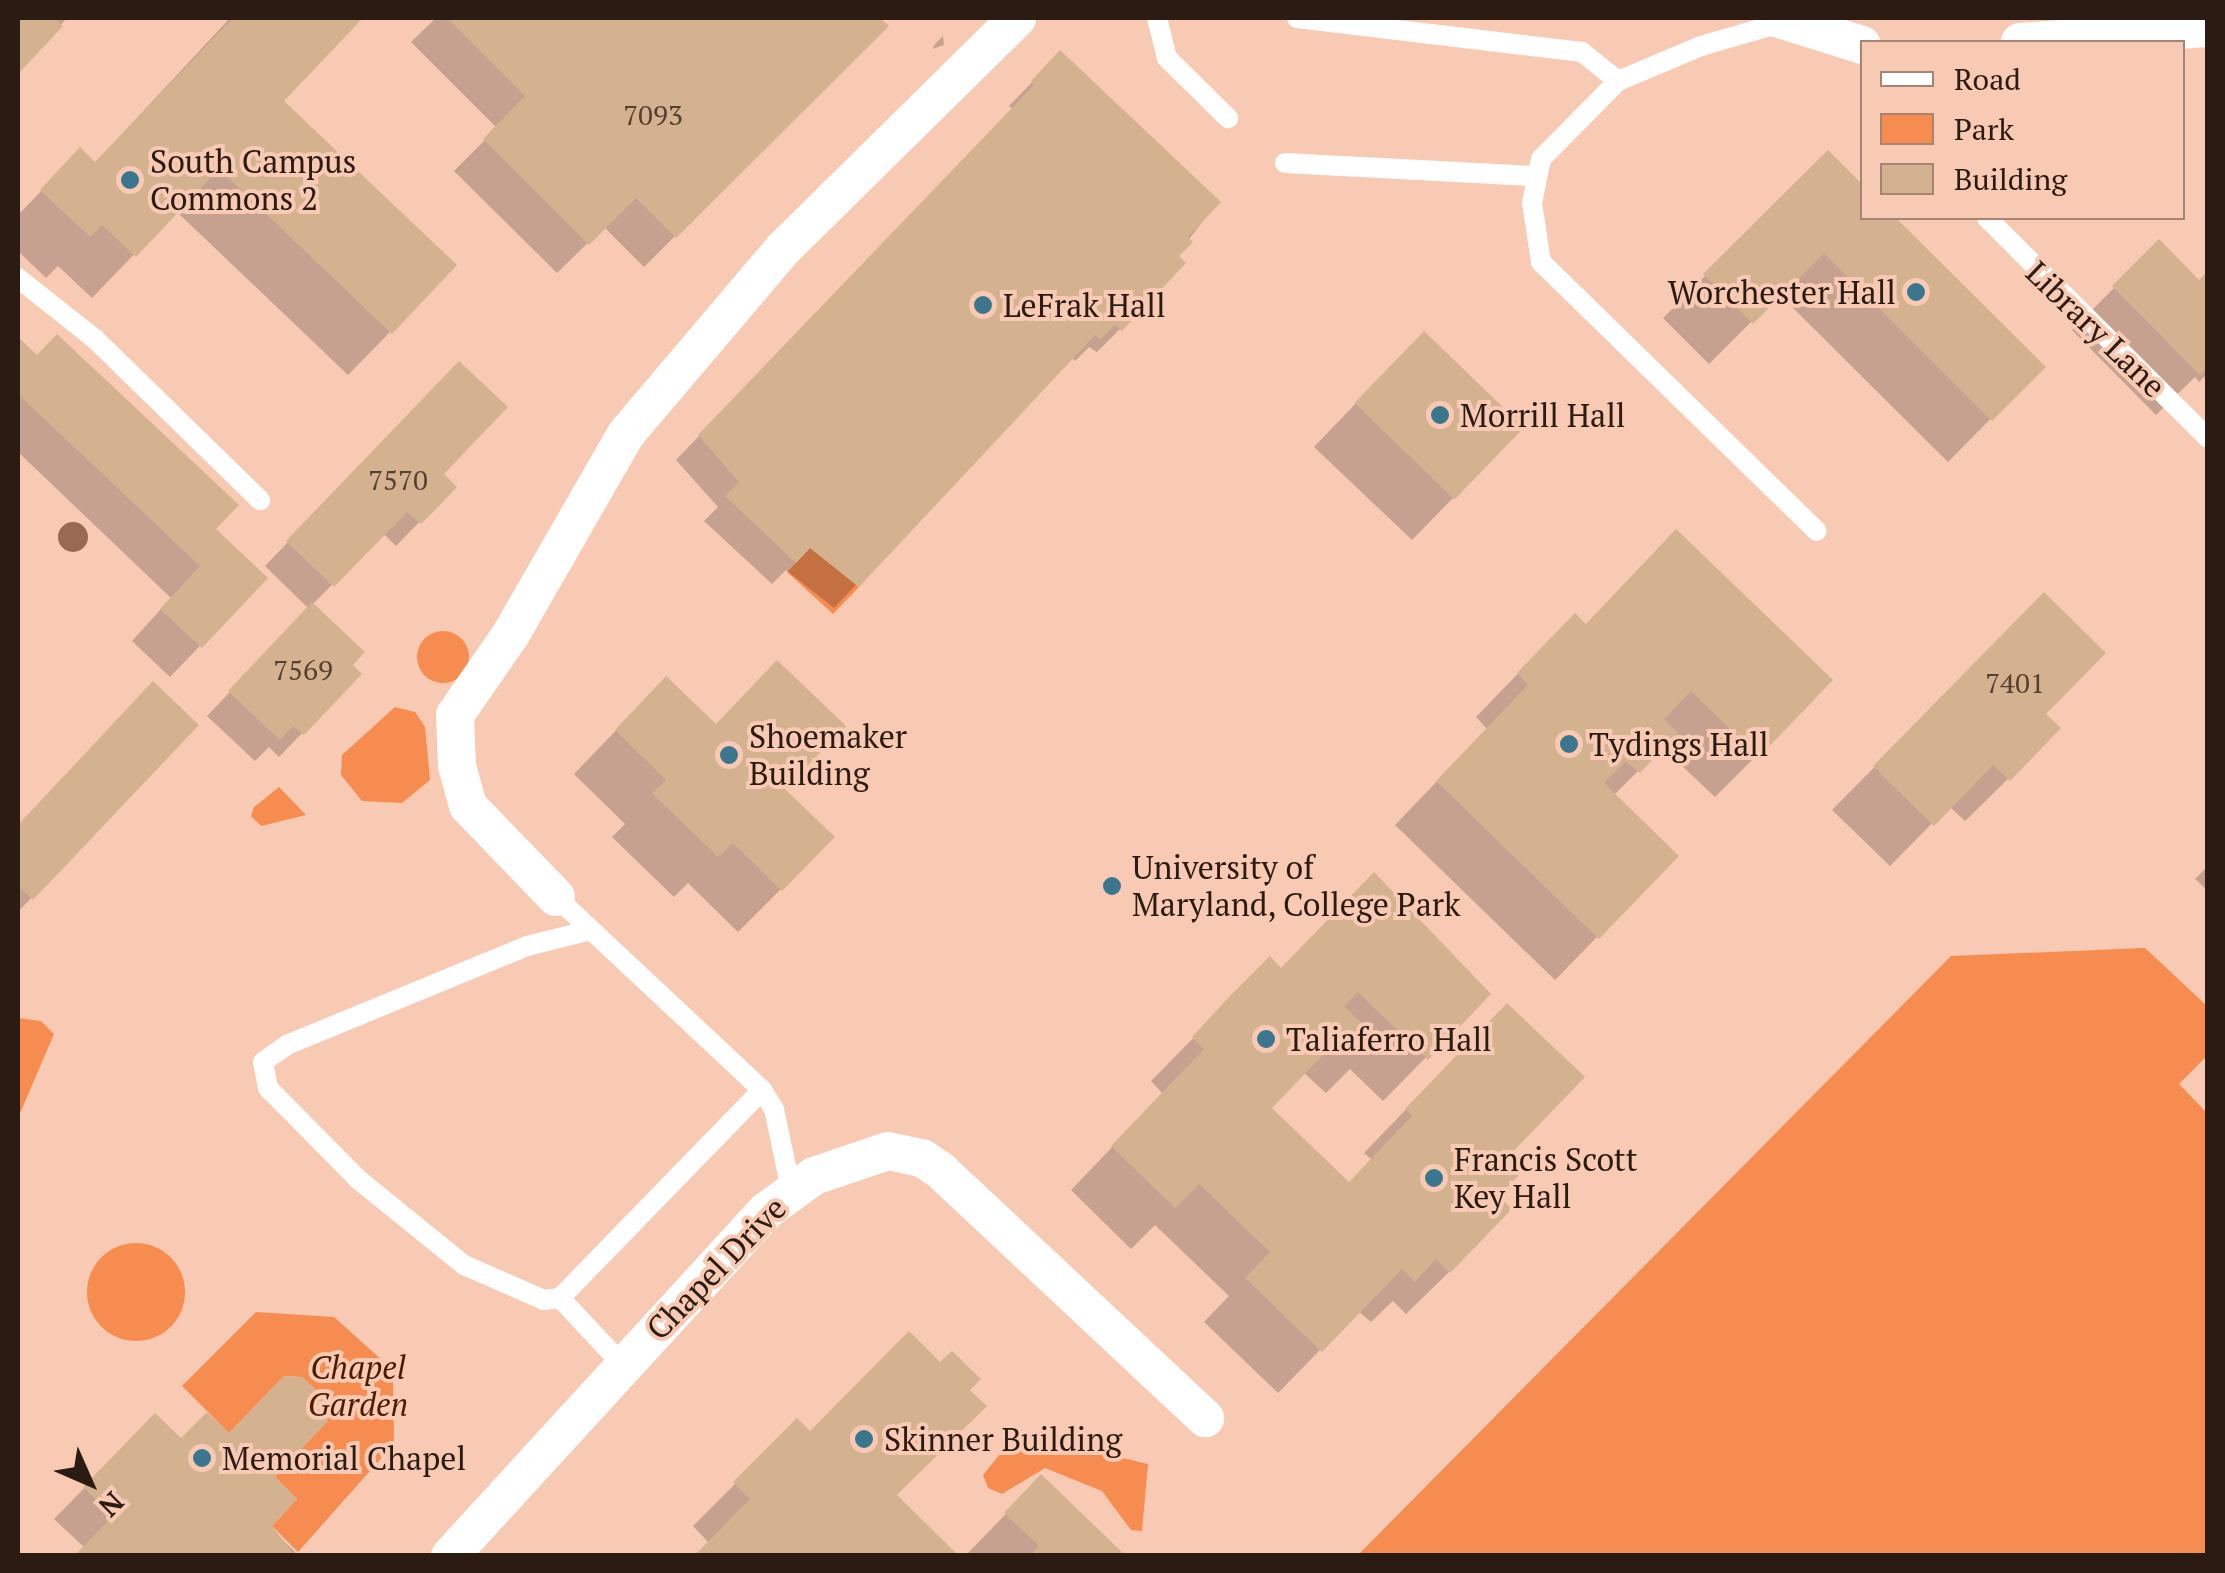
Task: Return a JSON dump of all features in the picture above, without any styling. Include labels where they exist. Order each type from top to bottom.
[{"type":"street","points":[[556,897],[468,806],[457,766],[455,714],[510,634],[626,434],[783,249],[1017,18]]},
{"type":"street","points":[[1780,20],[1860,44]]},
{"type":"street","points":[[2047,40],[2208,28]]},
{"type":"street","name":"Chapel Drive","points":[[464,1550],[623,1366],[791,1190],[842,1164],[888,1152],[922,1158],[1205,1418]]},
{"type":"lane","points":[[1157,18],[1158,44],[1167,58],[1228,118]]},
{"type":"lane","points":[[1297,18],[1582,52],[1618,82]]},
{"type":"lane","points":[[1780,20],[1701,46],[1618,82],[1556,140],[1534,176],[1541,262],[1817,531]]},
{"type":"lane","points":[[1286,163],[1534,176]]},
{"type":"lane","name":"Library Lane","points":[[1989,220],[2208,438]]},
{"type":"lane","points":[[18,278],[95,339],[260,500]]},
{"type":"lane","points":[[556,897],[762,1090],[774,1108],[791,1190]]},
{"type":"lane","points":[[591,930],[527,946],[287,1045],[263,1062],[268,1088],[359,1180],[464,1266],[544,1300],[560,1298],[762,1090]]},
{"type":"lane","points":[[560,1298],[623,1366]]},
{"type":"green space","points":[[810,548],[859,587],[833,614],[787,572]]},
{"type":"green space","points":[[443,631],[461,639],[469,657],[461,675],[443,683],[425,675],[417,657],[425,639]]},
{"type":"green space","points":[[395,707],[415,712],[425,727],[430,780],[402,803],[362,801],[341,775],[342,755]]},
{"type":"green space","points":[[279,787],[306,815],[261,826],[251,816],[254,807]]},
{"type":"green space","points":[[2145,948],[2207,1006],[2207,1056],[2179,1084],[2207,1113],[2207,1555],[1358,1555],[1951,956]]},
{"type":"green space","points":[[18,1018],[41,1021],[54,1034],[18,1118]]},
{"type":"green space","points":[[136,1243],[155,1247],[170,1258],[181,1273],[185,1292],[181,1311],[170,1326],[155,1337],[136,1341],[117,1337],[102,1326],[91,1311],[87,1292],[91,1273],[102,1258],[117,1247]]},
{"type":"green space","name":"Chapel Garden","points":[[256,1312],[334,1317],[393,1370],[394,1444],[298,1552],[272,1526],[297,1499],[275,1477],[327,1421],[327,1400],[302,1377],[284,1376],[229,1433],[182,1386]]},
{"type":"green space","points":[[1026,1435],[1148,1464],[1142,1531],[1131,1530],[1102,1491],[1045,1468],[1002,1494],[988,1488],[983,1475],[1009,1443]]},
{"type":"building","points":[[18,18],[54,18],[63,26],[18,74]]},
{"type":"building","name":"South Campus Commons 2","points":[[233,18],[363,18],[284,101],[457,265],[392,334],[219,169],[136,257],[102,225],[90,237],[40,190],[80,147],[95,162]]},
{"type":"building","points":[[447,18],[880,18],[889,26],[676,238],[636,198],[589,245],[483,139],[525,96]]},
{"type":"building","name":"LeFrak Hall","points":[[1060,50],[1221,202],[1188,237],[1193,242],[1179,256],[1186,263],[1122,331],[1115,325],[1100,339],[1095,335],[859,587],[810,548],[796,563],[725,496],[739,482],[698,435],[1034,85],[1031,81]]},
{"type":"building","name":"Worchester Hall","points":[[1828,150],[1860,182],[1860,220],[1898,220],[2046,367],[1992,421],[1824,253],[1753,324],[1703,274]]},
{"type":"building","points":[[2159,239],[2199,280],[2208,271],[2208,367],[2200,375],[2112,286]]},
{"type":"building","name":"Morrill Hall","points":[[1424,331],[1524,428],[1455,499],[1355,403]]},
{"type":"building","points":[[57,334],[239,505],[216,529],[268,578],[202,648],[160,609],[200,566],[18,394],[18,337],[37,355]]},
{"type":"building","points":[[459,361],[508,407],[444,474],[457,487],[439,506],[421,524],[407,512],[334,587],[286,541]]},
{"type":"building","name":"Tydings Hall","points":[[1676,529],[1833,680],[1759,757],[1691,691],[1664,719],[1678,733],[1640,773],[1626,761],[1604,783],[1679,856],[1599,939],[1436,781],[1528,685],[1517,673],[1575,613],[1586,624]]},
{"type":"building","points":[[2044,592],[2106,653],[2046,714],[2061,728],[2010,781],[1993,765],[1934,826],[1873,766]]},
{"type":"building","points":[[312,602],[365,652],[353,665],[362,674],[304,735],[293,726],[280,740],[228,691]]},
{"type":"building","name":"Shoemaker Building","points":[[777,660],[846,726],[785,789],[835,837],[782,891],[733,843],[718,857],[652,793],[666,780],[615,730],[666,676],[716,724]]},
{"type":"building","points":[[153,681],[199,725],[33,900],[18,886],[18,825]]},
{"type":"building","points":[[1374,872],[1491,994],[1428,1060],[1358,992],[1344,1006],[1380,1041],[1370,1052],[1347,1030],[1272,1108],[1349,1182],[1412,1116],[1405,1109],[1507,1003],[1585,1077],[1505,1160],[1520,1174],[1499,1196],[1512,1209],[1450,1273],[1436,1259],[1415,1282],[1402,1269],[1322,1352],[1245,1278],[1270,1252],[1199,1184],[1175,1208],[1111,1146],[1204,1049],[1192,1037],[1228,998],[1270,956],[1281,968]]},
{"type":"building","name":"Skinner Building","points":[[909,1331],[940,1362],[952,1351],[981,1379],[970,1390],[987,1406],[897,1495],[959,1556],[694,1556],[750,1499],[733,1482],[797,1418],[810,1431]]},
{"type":"building","name":"Memorial Chapel","points":[[284,1376],[302,1377],[328,1401],[328,1421],[275,1477],[297,1499],[272,1526],[295,1556],[74,1556],[113,1516],[83,1487],[155,1413],[181,1438],[207,1412],[229,1433]]},
{"type":"building","points":[[1041,1474],[1126,1556],[1030,1556],[1039,1546],[1004,1513]]},
{"type":"place","name":"South Campus Commons 2","points":[[130,180]]},
{"type":"place","name":"Worchester Hall","points":[[1916,292]]},
{"type":"place","name":"LeFrak Hall","points":[[983,305]]},
{"type":"place","name":"Morrill Hall","points":[[1440,415]]},
{"type":"place","name":"Tydings Hall","points":[[1569,744]]},
{"type":"place","name":"Shoemaker Building","points":[[729,755]]},
{"type":"place","name":"University of Maryland, College Park","points":[[1112,886]]},
{"type":"place","name":"Taliaferro Hall","points":[[1266,1039]]},
{"type":"place","name":"Francis Scott Key Hall","points":[[1434,1178]]},
{"type":"place","name":"Skinner Building","points":[[864,1439]]},
{"type":"place","name":"Memorial Chapel","points":[[202,1458]]}]
